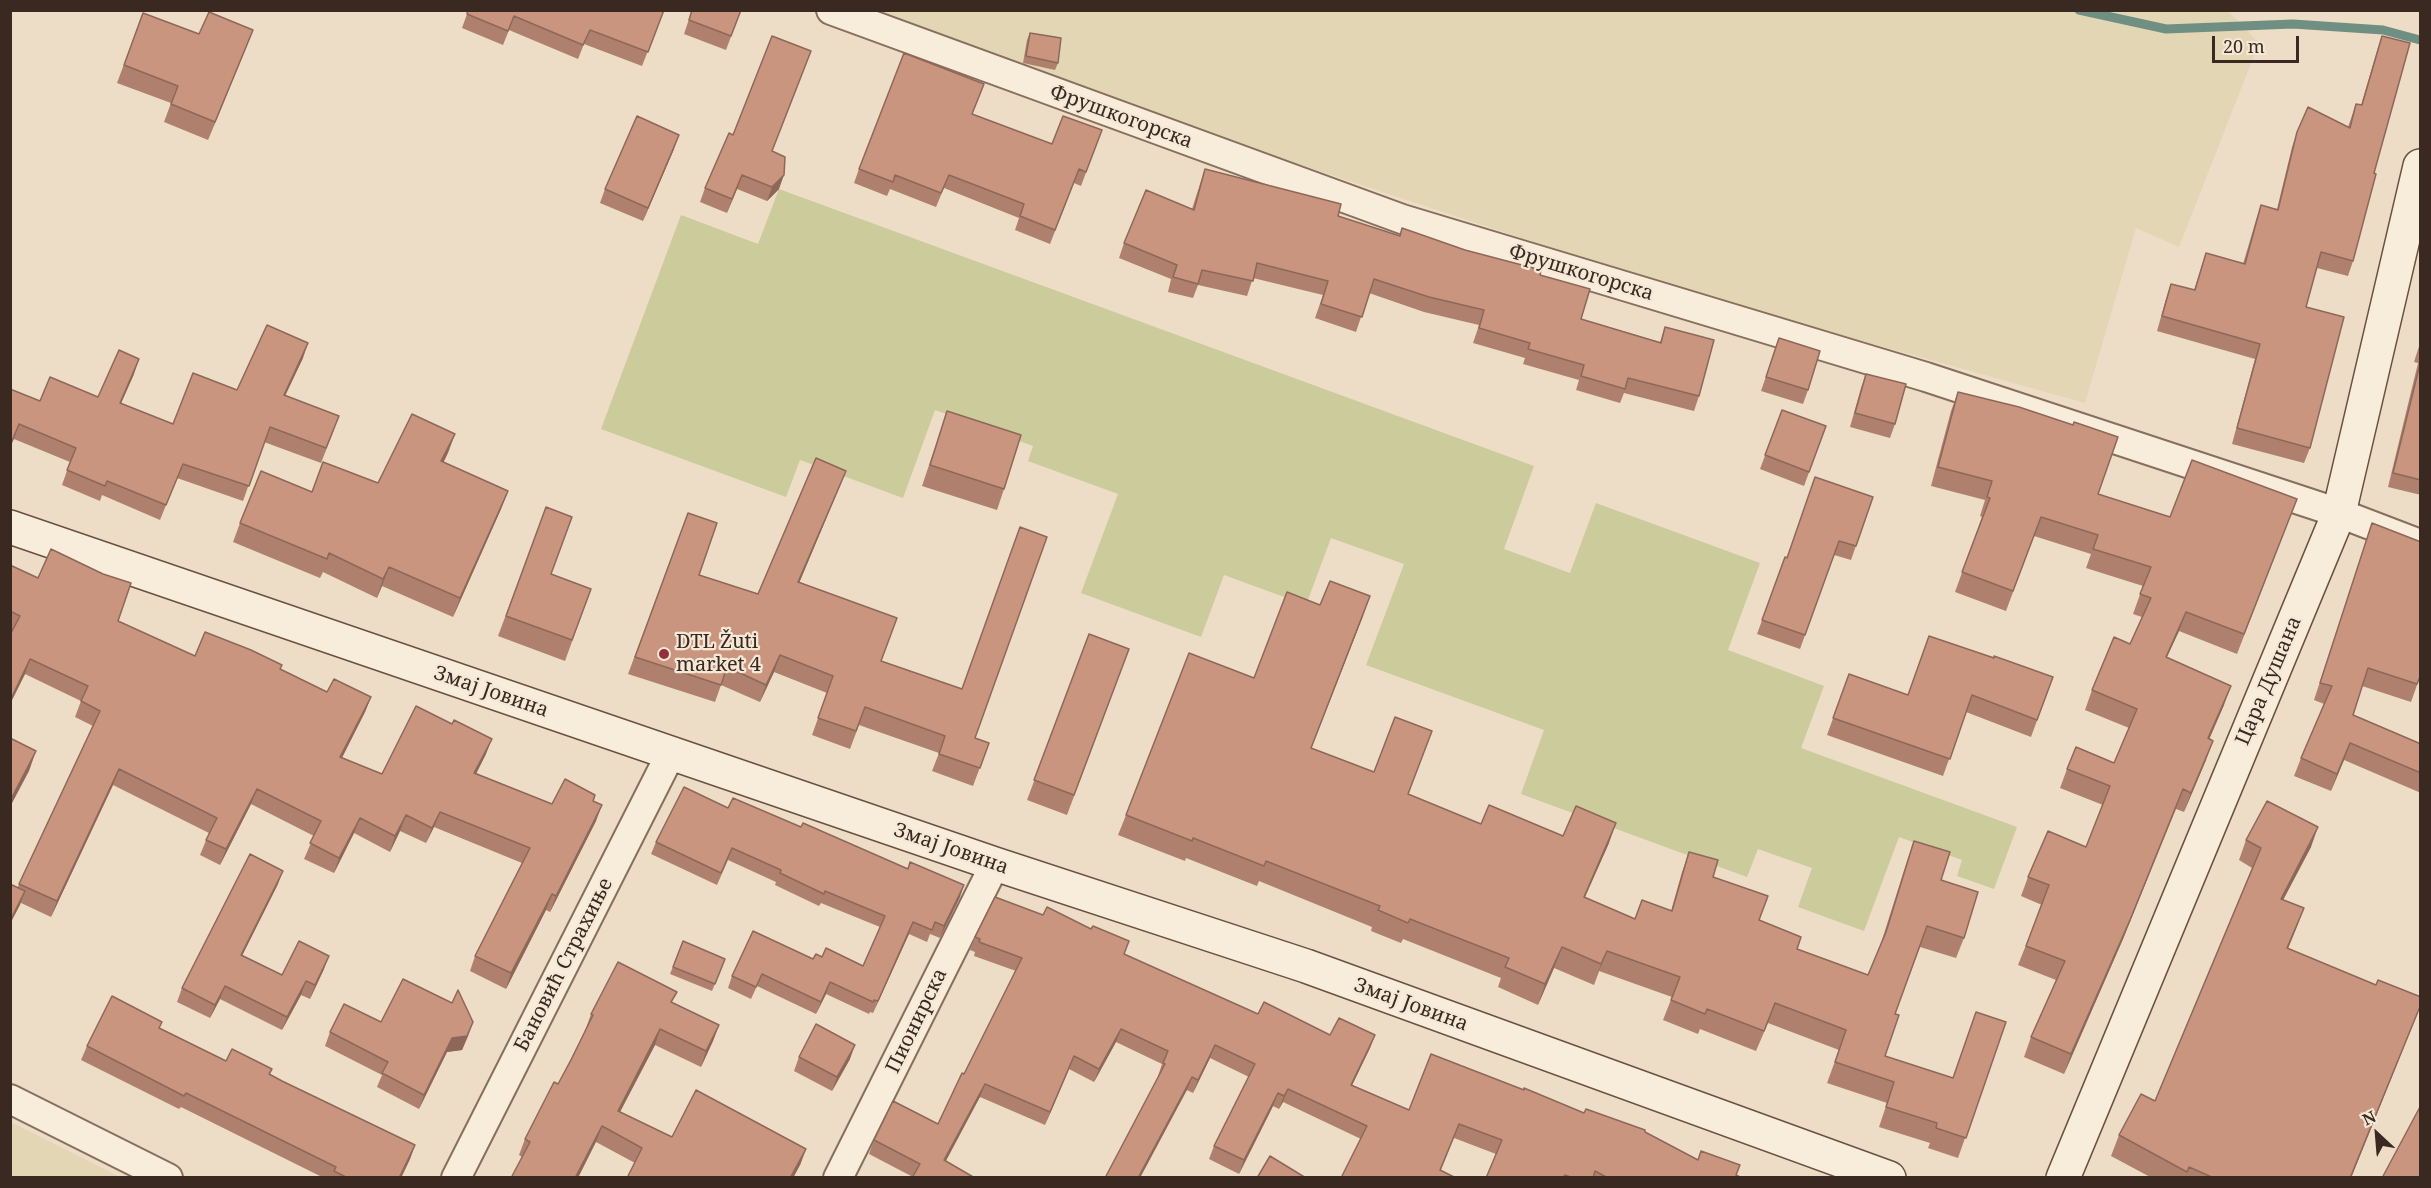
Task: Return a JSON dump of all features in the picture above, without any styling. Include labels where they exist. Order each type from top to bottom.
[{"type":"street","name":"Фрушкогорска","points":[[831,10],[1402,219],[1926,377],[2339,513],[2421,544]]},
{"type":"street","name":"Цара Душана","points":[[2063,1178],[2339,513],[2421,166]]},
{"type":"street","name":"Змај Јовина","points":[[10,527],[995,864],[1306,966],[1889,1178]]},
{"type":"street","name":"Бановић Страхиње","points":[[456,1178],[671,753]]},
{"type":"street","name":"Пионирска","points":[[838,1178],[995,864]]},
{"type":"street","points":[[10,1099],[168,1178]]},
{"type":"shaded area","points":[[2227,10],[2259,43],[2179,247],[2136,228],[2085,403],[1669,287],[1054,83],[870,11]]},
{"type":"shaded area","points":[[11,1122],[120,1177],[11,1177]]},
{"type":"green space","points":[[779,189],[1534,466],[1504,549],[1570,573],[1596,503],[1760,563],[1728,650],[1824,686],[1801,748],[2017,827],[1994,889],[1957,876],[1962,860],[1899,837],[1864,931],[1798,907],[1812,868],[1758,849],[1747,877],[1521,794],[1544,730],[1366,665],[1404,564],[1331,538],[1306,605],[1224,575],[1201,637],[1081,593],[1118,494],[1028,461],[1033,446],[935,410],[903,498],[800,460],[786,497],[601,429],[681,215],[758,244]]},
{"type":"building","points":[[468,10],[664,10],[648,52],[590,30],[583,45],[514,16],[508,31],[467,14]]},
{"type":"building","points":[[692,10],[741,10],[731,36],[689,20]]},
{"type":"building","points":[[209,12],[253,30],[215,122],[171,104],[178,86],[124,65],[143,13],[199,34]]},
{"type":"building","points":[[1030,33],[1061,38],[1058,63],[1026,56]]},
{"type":"building","points":[[772,36],[811,51],[772,151],[785,157],[784,175],[772,187],[742,175],[732,199],[705,188],[729,133],[733,135]]},
{"type":"building","points":[[2382,36],[2410,43],[2374,173],[2376,174],[2353,261],[2321,252],[2306,307],[2344,317],[2310,448],[2237,428],[2260,344],[2162,316],[2171,284],[2195,290],[2206,253],[2245,264],[2261,205],[2278,210],[2297,132],[2308,107],[2350,128],[2356,104],[2362,105]]},
{"type":"building","points":[[904,53],[984,84],[972,114],[1052,144],[1063,116],[1102,130],[1086,172],[1079,169],[1055,230],[1020,216],[1024,204],[949,175],[941,193],[895,175],[893,182],[859,169]]},
{"type":"building","points":[[637,116],[679,135],[648,208],[605,189]]},
{"type":"building","points":[[1205,169],[1341,204],[1338,216],[1400,236],[1402,228],[1465,250],[1541,270],[1540,275],[1590,289],[1581,319],[1661,343],[1665,327],[1714,340],[1699,396],[1628,378],[1625,389],[1581,376],[1584,365],[1528,349],[1530,343],[1479,328],[1484,310],[1429,297],[1374,279],[1362,317],[1321,304],[1328,281],[1257,263],[1253,281],[1202,270],[1198,284],[1173,277],[1177,265],[1124,243],[1146,190],[1194,210]]},
{"type":"building","points":[[267,325],[308,343],[284,395],[339,416],[326,448],[270,427],[249,486],[183,464],[166,505],[107,481],[105,486],[67,470],[76,448],[19,424],[10,446],[10,389],[40,401],[50,377],[98,397],[119,350],[139,359],[120,403],[173,424],[193,373],[237,390]]},
{"type":"building","points":[[1779,338],[1820,351],[1808,390],[1766,377]]},
{"type":"building","points":[[2421,360],[2421,480],[2393,473]]},
{"type":"building","points":[[1866,374],[1906,384],[1895,424],[1855,413]]},
{"type":"building","points":[[1958,392],[2019,407],[2073,425],[2074,422],[2118,437],[2098,494],[2170,517],[2192,460],[2297,499],[2244,634],[2186,612],[2166,657],[2231,686],[2208,738],[2213,741],[2191,793],[2183,789],[2130,920],[2071,1054],[2031,1037],[2065,961],[2026,946],[2049,885],[2028,877],[2048,831],[2086,847],[2110,786],[2067,769],[2076,747],[2114,763],[2137,709],[2092,690],[2114,637],[2130,644],[2151,598],[2140,594],[2151,567],[2093,549],[2098,535],[2041,517],[2013,591],[1962,572],[1990,498],[1987,497],[1992,481],[1938,467]]},
{"type":"building","points":[[1782,410],[1826,426],[1809,472],[1765,455]]},
{"type":"building","points":[[947,411],[1021,435],[1004,489],[930,465]]},
{"type":"building","points":[[412,414],[455,434],[441,461],[508,491],[460,598],[389,567],[383,579],[329,553],[327,559],[240,523],[261,471],[312,492],[323,462],[378,483]]},
{"type":"building","points":[[816,458],[846,471],[798,582],[897,618],[881,661],[962,689],[1020,527],[1047,537],[975,738],[989,743],[980,768],[939,754],[945,736],[865,707],[856,731],[818,718],[833,676],[780,655],[766,685],[727,667],[721,685],[635,657],[688,513],[717,523],[699,575],[758,594]]},
{"type":"building","points":[[1815,477],[1873,497],[1856,546],[1839,541],[1805,635],[1762,620],[1785,557],[1787,558]]},
{"type":"building","points":[[546,507],[572,517],[551,574],[591,589],[572,640],[506,616]]},
{"type":"building","points":[[2372,523],[2421,542],[2421,674],[2417,684],[2368,668],[2353,715],[2421,744],[2421,773],[2350,743],[2337,774],[2301,758],[2332,686],[2320,683]]},
{"type":"building","points":[[51,549],[103,574],[131,583],[118,621],[195,656],[205,632],[282,665],[280,669],[327,692],[334,679],[371,697],[340,757],[382,774],[416,706],[452,724],[454,720],[492,739],[474,773],[552,804],[565,779],[595,795],[593,801],[602,805],[556,896],[552,894],[511,973],[475,956],[530,848],[440,812],[432,828],[406,815],[395,836],[360,818],[339,858],[310,843],[321,821],[257,789],[226,849],[206,840],[217,818],[119,769],[57,901],[19,884],[100,711],[81,701],[88,686],[30,659],[10,701],[10,635],[20,616],[10,611],[10,565],[38,578]]},
{"type":"building","points":[[1330,581],[1370,596],[1311,748],[1374,772],[1395,717],[1432,731],[1408,794],[1481,824],[1489,805],[1563,836],[1576,806],[1616,823],[1584,897],[1635,919],[1642,900],[1672,911],[1689,852],[1718,860],[1713,877],[1768,896],[1759,920],[1801,937],[1797,949],[1868,975],[1886,932],[1914,841],[1950,852],[1941,880],[1978,892],[1964,938],[1927,926],[1895,1014],[1899,1015],[1885,1056],[1953,1078],[1976,1012],[2006,1022],[1966,1138],[1936,1128],[1937,1123],[1886,1107],[1894,1082],[1835,1062],[1846,1030],[1775,1003],[1764,1031],[1707,1009],[1705,1014],[1671,1000],[1680,977],[1607,951],[1601,964],[1562,947],[1545,984],[1505,967],[1509,958],[1410,919],[1408,923],[1378,910],[1380,906],[1266,861],[1264,866],[1126,815],[1189,653],[1254,678],[1287,592],[1320,605]]},
{"type":"building","points":[[1089,634],[1129,649],[1074,795],[1034,780]]},
{"type":"building","points":[[1929,636],[2053,677],[2037,720],[1972,695],[1950,759],[1833,718],[1849,674],[1908,695]]},
{"type":"building","points":[[10,738],[36,751],[10,801]]},
{"type":"building","points":[[684,787],[728,808],[733,798],[801,827],[803,823],[908,869],[910,862],[964,885],[944,926],[935,922],[932,930],[913,922],[878,1001],[873,1002],[830,982],[821,1002],[762,974],[756,987],[732,976],[753,931],[813,959],[816,954],[822,957],[826,948],[863,966],[885,916],[825,891],[824,894],[780,873],[781,870],[732,848],[721,873],[656,842]]},
{"type":"building","points":[[2267,801],[2318,827],[2281,899],[2304,908],[2287,948],[2376,985],[2378,980],[2421,997],[2421,1004],[2350,1178],[2214,1178],[2189,1167],[2187,1172],[2119,1135],[2141,1094],[2155,1101],[2261,848],[2246,840]]},
{"type":"building","points":[[250,854],[283,871],[241,955],[282,975],[299,941],[329,956],[315,985],[306,981],[287,1017],[225,986],[215,1005],[182,988]]},
{"type":"building","points":[[10,884],[25,891],[10,921]]},
{"type":"building","points":[[995,897],[1043,915],[1047,907],[1091,929],[1093,926],[1129,941],[1124,954],[1258,1014],[1264,1002],[1330,1035],[1339,1018],[1375,1035],[1351,1085],[1409,1110],[1431,1054],[1584,1113],[1586,1109],[1645,1130],[1698,1160],[1701,1151],[1740,1165],[1736,1175],[1742,1178],[1608,1178],[1595,1171],[1593,1178],[1573,1178],[1565,1175],[1563,1178],[1486,1178],[1502,1140],[1459,1124],[1440,1170],[1456,1178],[1345,1178],[1342,1176],[1367,1126],[1288,1089],[1284,1096],[1278,1093],[1244,1160],[1214,1146],[1255,1064],[1215,1045],[1198,1080],[1192,1077],[1138,1178],[1105,1178],[1165,1064],[1163,1063],[1168,1051],[1121,1029],[1099,1069],[1074,1056],[1050,1112],[985,1084],[944,1160],[975,1178],[912,1178],[920,1164],[874,1140],[893,1101],[938,1124],[1022,958],[979,942],[980,939],[975,937]]},
{"type":"building","points":[[683,941],[725,959],[715,984],[673,967]]},
{"type":"building","points":[[618,962],[677,992],[671,1002],[719,1025],[706,1051],[660,1029],[618,1111],[672,1137],[696,1090],[806,1149],[790,1178],[627,1178],[642,1148],[602,1126],[575,1178],[511,1178],[530,1142],[525,1139],[554,1082],[558,1084],[571,1060],[593,1015],[591,1014]]},
{"type":"building","points":[[403,979],[452,1003],[458,990],[473,1022],[467,1036],[452,1038],[424,1095],[382,1073],[388,1062],[330,1032],[344,1004],[381,1022]]},
{"type":"building","points":[[112,996],[162,1022],[159,1028],[226,1061],[232,1049],[272,1069],[269,1074],[282,1081],[415,1145],[399,1178],[348,1178],[334,1171],[336,1167],[186,1093],[184,1096],[87,1046]]},
{"type":"building","points":[[816,1024],[855,1045],[837,1077],[799,1057]]},
{"type":"building","points":[[2421,1105],[2421,1178],[2382,1178]]},
{"type":"building","points":[[1270,1156],[1306,1178],[1257,1178]]},
{"type":"waterway","points":[[2079,10],[2166,29],[2293,24],[2383,30],[2420,40]]},
{"type":"place","name":"DTL Žuti market 4","points":[[664,654]]}]
